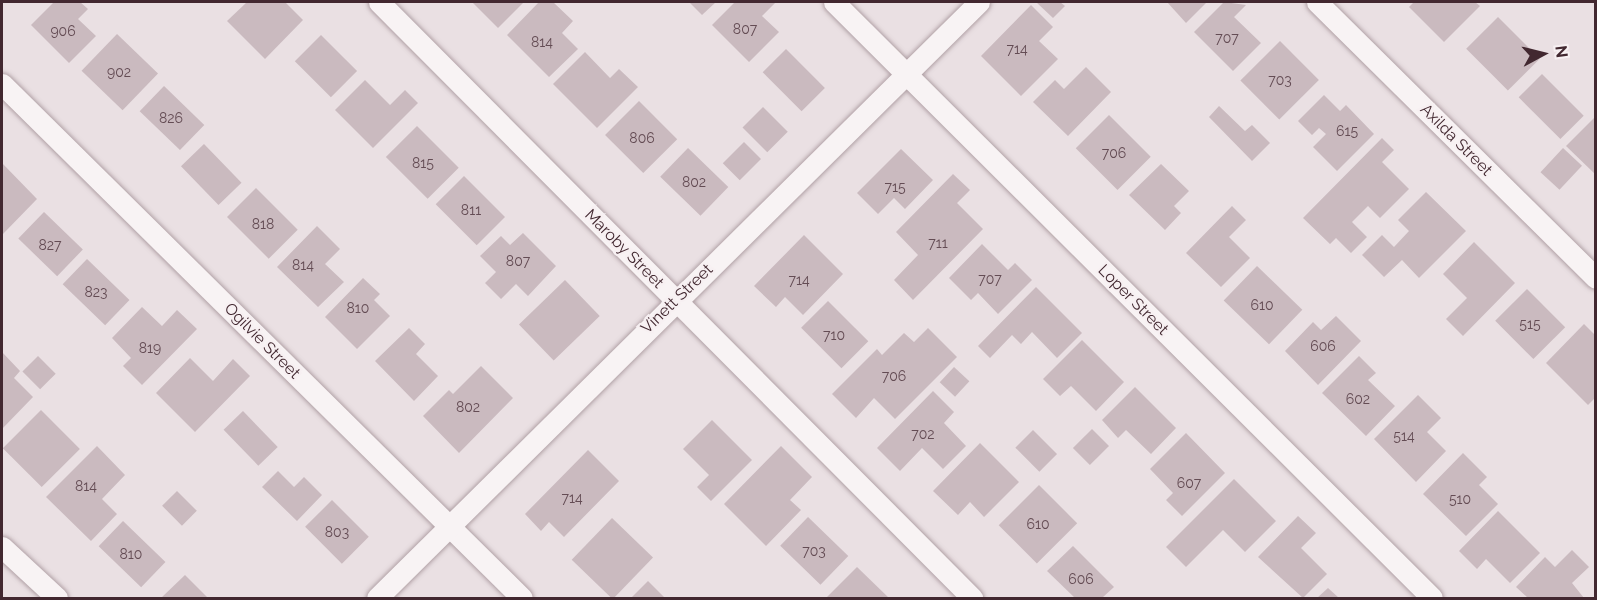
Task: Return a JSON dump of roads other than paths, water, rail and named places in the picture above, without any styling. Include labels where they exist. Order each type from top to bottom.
[{"type":"street","name":"Maroby Street","points":[[379,2],[972,598]]},
{"type":"street","name":"Loper Street","points":[[834,2],[1432,598]]},
{"type":"street","name":"Vinett Street","points":[[377,598],[448,524],[674,300],[979,2]]},
{"type":"street","name":"Axilda Street","points":[[1317,2],[1596,278]]},
{"type":"street","name":"Ogilvie Street","points":[[2,84],[522,598]]},
{"type":"street","points":[[2,547],[57,598]]}]
